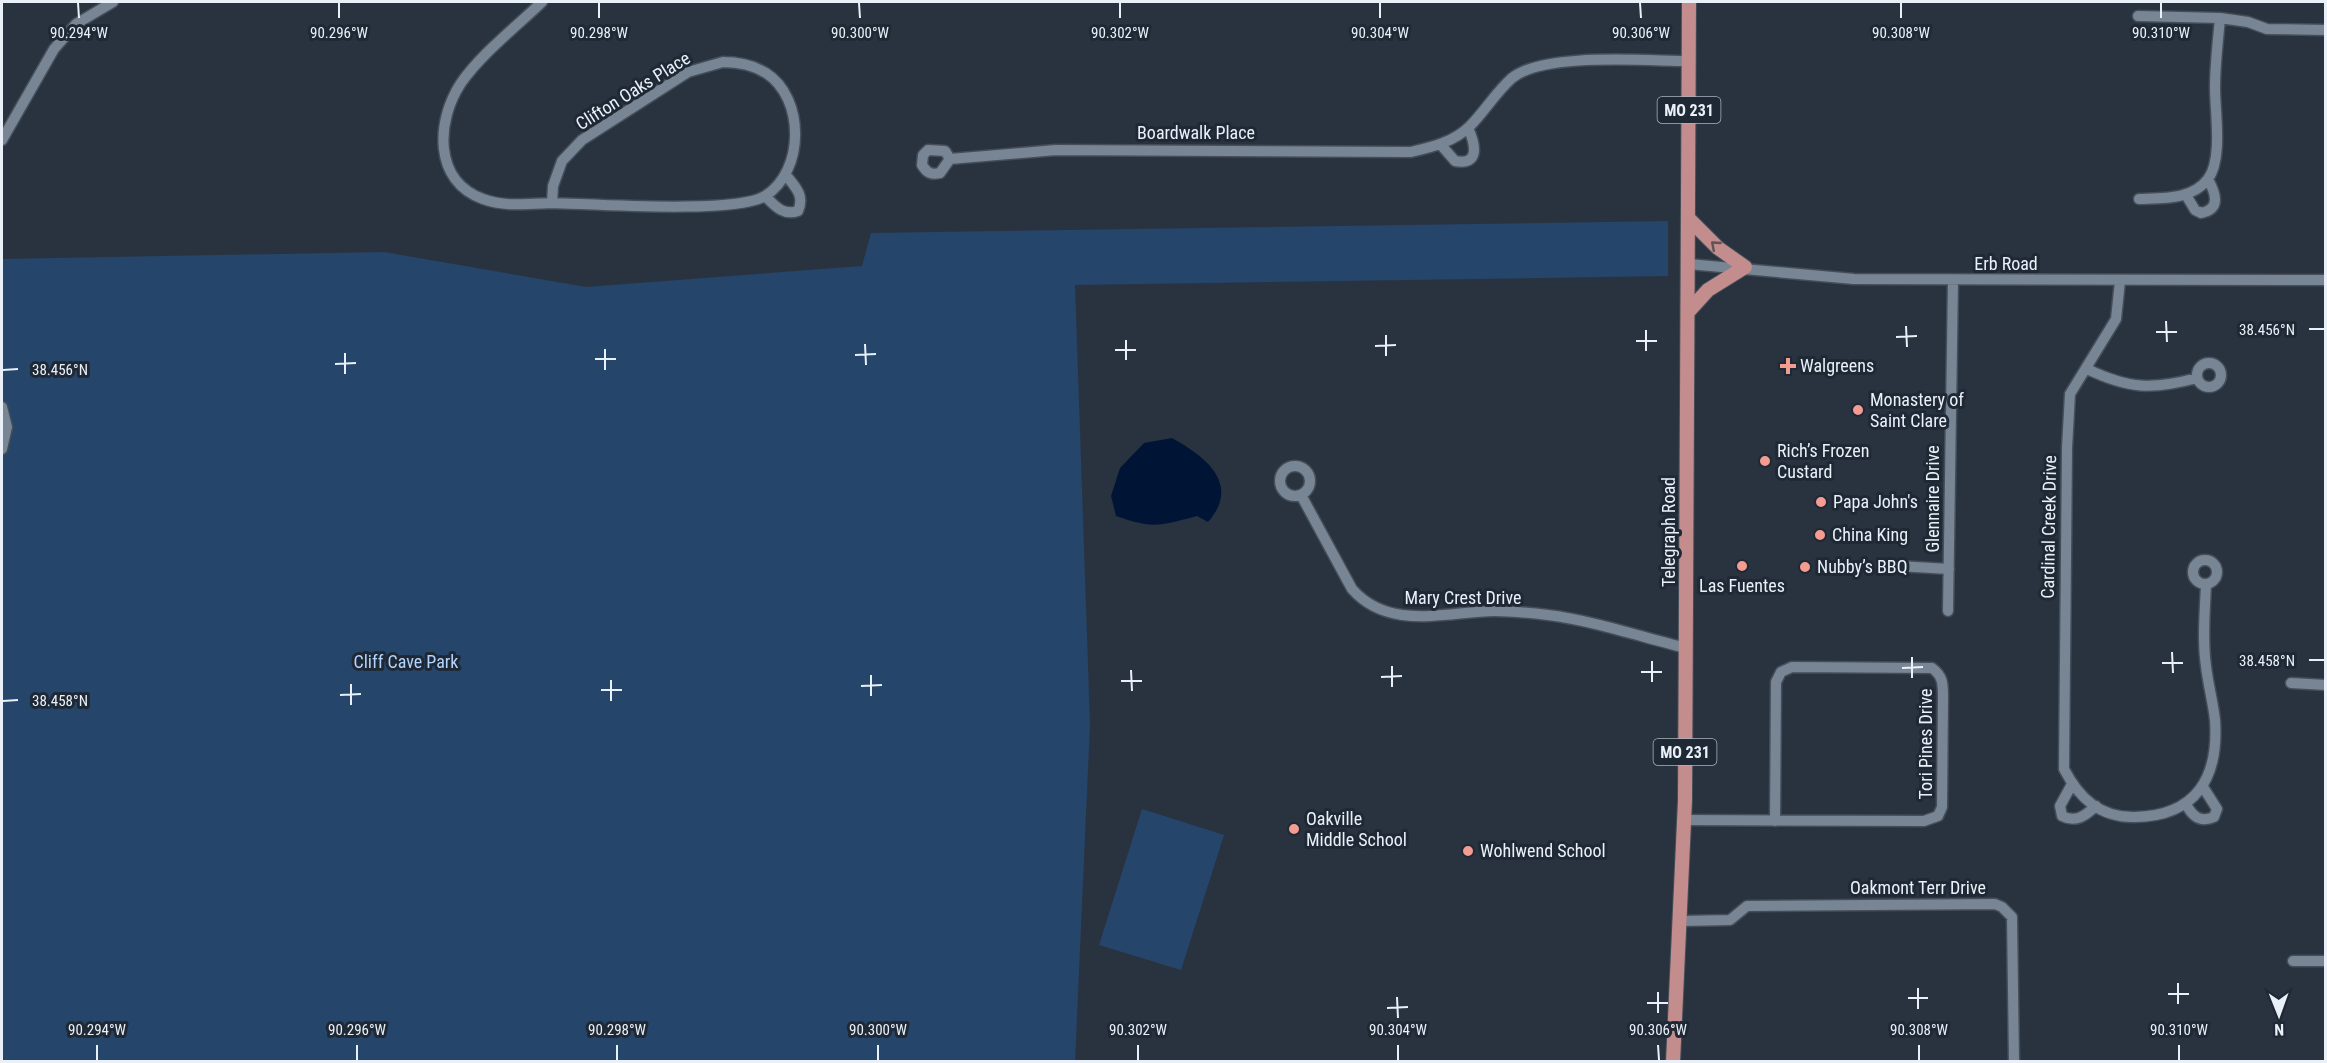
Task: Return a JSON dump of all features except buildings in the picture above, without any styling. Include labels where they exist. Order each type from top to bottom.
[{"type":"main road","name":"Telegraph Road","points":[[1673,1062],[1684,820],[1689,2]]},
{"type":"main road","points":[[1688,218],[1718,248],[1745,267],[1723,278],[1688,312]]},
{"type":"street","points":[[2,140],[54,49],[76,24],[113,2]]},
{"type":"street","name":"Clifton Oaks Place","points":[[542,2],[462,82],[445,116],[442,132],[446,160],[460,185],[470,194],[507,204],[732,206],[765,196],[786,175],[796,147],[796,127],[791,110],[776,83],[767,74],[749,66],[713,63],[688,72],[582,140],[559,167],[553,186],[552,203]]},
{"type":"street","points":[[2138,16],[2220,18],[2248,22],[2267,29],[2325,30]]},
{"type":"street","points":[[2186,195],[2195,210],[2201,213],[2215,207],[2216,197],[2208,180],[2217,146],[2215,86],[2220,18]]},
{"type":"street","name":"Boardwalk Place","points":[[950,159],[1056,150],[1412,152],[1441,145],[1468,128],[1514,77],[1536,67],[1564,61],[1689,61]]},
{"type":"street","points":[[1441,145],[1455,161],[1462,163],[1472,158],[1476,153],[1475,143],[1468,128]]},
{"type":"street","points":[[765,196],[778,209],[786,212],[798,211],[801,203],[800,193],[786,175]]},
{"type":"street","points":[[2139,199],[2186,195],[2208,180]]},
{"type":"street","name":"Erb Road","points":[[1688,264],[1745,267],[1854,279],[2325,280]]},
{"type":"street","name":"Glennaire Drive","points":[[1948,611],[1953,280]]},
{"type":"street","name":"Cardinal Creek Drive","points":[[2072,784],[2064,769],[2067,448],[2070,394],[2116,319],[2120,281]]},
{"type":"street","points":[[2087,369],[2116,383],[2138,385],[2162,386],[2197,378]]},
{"type":"street","points":[[2,407],[7,427],[2,449]]},
{"type":"street","name":"Mary Crest Drive","points":[[1301,495],[1352,589],[1363,602],[1382,611],[1404,616],[1446,616],[1494,611],[1550,615],[1686,648]]},
{"type":"street","points":[[1881,565],[1949,569]]},
{"type":"street","points":[[2096,806],[2084,816],[2074,820],[2061,816],[2060,806],[2072,784],[2079,795],[2108,813],[2138,817],[2170,813],[2186,804],[2203,787],[2211,770],[2215,746],[2215,719],[2204,637],[2206,584]]},
{"type":"street","name":"Tori Pines Drive","points":[[1684,820],[1775,821],[1924,821],[1938,816],[1942,807],[1943,697],[1942,680],[1939,673],[1932,669],[1792,667],[1782,672],[1776,682],[1775,821]]},
{"type":"street","points":[[2291,683],[2325,685]]},
{"type":"street","points":[[2186,804],[2193,816],[2201,820],[2214,817],[2217,809],[2203,787]]},
{"type":"street","name":"Oakmont Terr Drive","points":[[1681,921],[1730,920],[1747,906],[1995,904],[2002,907],[2012,917],[2014,1062]]},
{"type":"street","points":[[2293,961],[2325,961]]},
{"type":"green space","name":"Cliff Cave Park","points":[[1668,221],[1668,276],[1075,285],[1090,724],[1075,1062],[2,1061],[2,259],[384,252],[586,287],[862,266],[871,233]]},
{"type":"green space","points":[[1142,809],[1224,835],[1181,970],[1099,945]]},
{"type":"shaded area","points":[[1172,438],[1206,462],[1215,472],[1220,483],[1221,495],[1218,508],[1208,522],[1197,516],[1156,525],[1116,516],[1111,496],[1120,468],[1144,443]]},
{"type":"place","name":"Walgreens","points":[[1788,366]]},
{"type":"place","name":"Monastery of Saint Clare","points":[[1858,410]]},
{"type":"place","name":"Rich’s Frozen Custard","points":[[1765,461]]},
{"type":"place","name":"Papa John's","points":[[1821,502]]},
{"type":"place","name":"China King","points":[[1820,535]]},
{"type":"place","name":"Las Fuentes","points":[[1742,566]]},
{"type":"place","name":"Nubby’s BBQ","points":[[1805,567]]},
{"type":"place","name":"Oakville Middle School","points":[[1294,829]]},
{"type":"place","name":"Wohlwend School","points":[[1468,851]]}]
